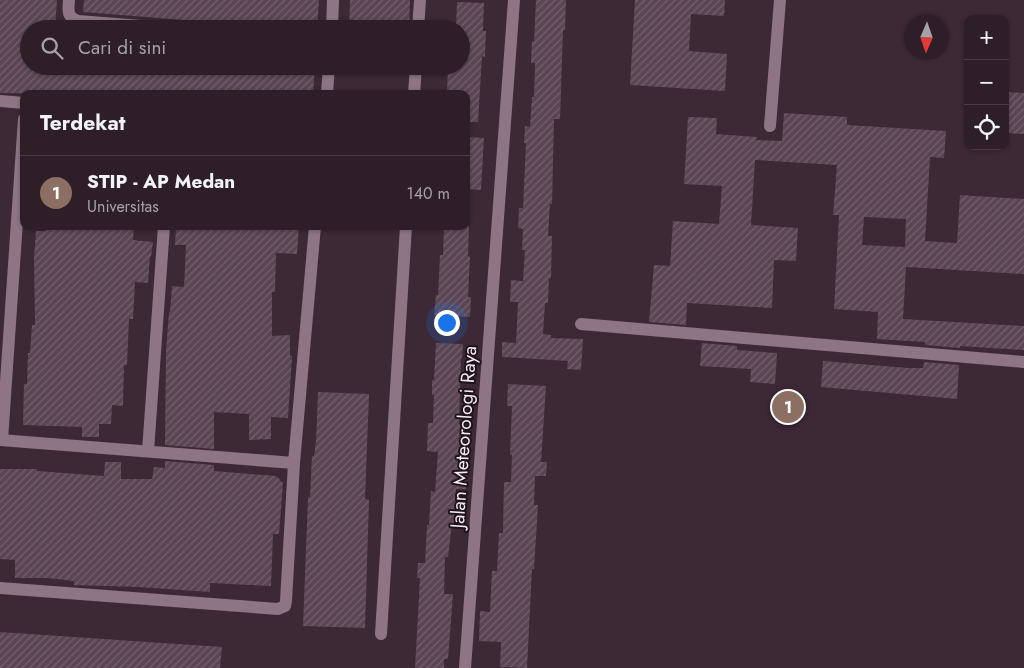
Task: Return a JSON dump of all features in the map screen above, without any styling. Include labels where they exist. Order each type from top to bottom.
[{"type":"street","points":[[69,0],[68,12],[70,16],[76,20]]},
{"type":"street","points":[[332,20],[333,0]]},
{"type":"street","points":[[419,20],[420,0]]},
{"type":"street","name":"Jalan Meteorologi Raya","points":[[465,668],[514,0]]},
{"type":"street","points":[[770,126],[780,0]]},
{"type":"street","points":[[327,90],[329,75]]},
{"type":"street","points":[[414,90],[415,75]]},
{"type":"street","points":[[0,101],[20,103]]},
{"type":"street","points":[[20,175],[1,440],[294,463]]},
{"type":"street","points":[[148,451],[164,230]]},
{"type":"street","points":[[0,588],[281,608],[285,606],[294,463],[315,230]]},
{"type":"street","points":[[381,634],[406,230]]},
{"type":"street","points":[[581,324],[1024,362]]},
{"type":"building","points":[[0,0],[57,0],[56,20],[20,20],[20,75],[314,75],[313,90],[20,90],[20,93],[0,93]]},
{"type":"building","points":[[84,0],[319,0],[318,20],[184,20],[83,12]]},
{"type":"building","points":[[350,0],[410,0],[409,20],[349,20]]},
{"type":"building","points":[[536,0],[566,0],[560,119],[554,119],[552,204],[550,204],[548,236],[552,236],[551,278],[549,278],[548,303],[545,303],[543,334],[551,335],[551,338],[583,339],[581,370],[567,369],[568,361],[502,357],[502,342],[516,343],[518,302],[510,302],[511,280],[523,281],[525,250],[522,250],[523,229],[518,228],[519,208],[523,208],[525,126],[530,127],[532,97],[534,97],[535,63],[531,63]]},
{"type":"building","points":[[635,0],[725,0],[724,16],[691,14],[689,51],[727,54],[725,91],[630,85]]},
{"type":"building","points":[[457,2],[484,3],[483,31],[486,31],[485,57],[482,56],[478,122],[470,122],[470,90],[447,90],[448,75],[470,75],[470,20],[456,20]]},
{"type":"building","points":[[1009,92],[1024,93],[1024,134],[1009,133]]},
{"type":"building","points":[[784,113],[847,117],[847,125],[946,131],[944,158],[930,157],[925,241],[957,243],[960,195],[1024,199],[1024,274],[906,267],[903,319],[1024,326],[1024,350],[960,346],[960,348],[925,345],[925,342],[877,339],[878,312],[834,309],[839,215],[833,215],[837,165],[755,160],[751,225],[798,228],[796,261],[774,260],[772,308],[687,303],[686,325],[649,322],[654,265],[670,266],[673,221],[719,224],[722,186],[684,184],[688,117],[717,118],[716,134],[757,137],[756,140],[782,141]],"holes":[[[864,217],[906,219],[905,247],[862,245]]]},
{"type":"building","points":[[470,137],[484,138],[481,190],[470,189]]},
{"type":"building","points":[[134,230],[133,240],[153,242],[148,283],[135,282],[133,319],[129,319],[127,365],[124,365],[123,406],[112,405],[111,424],[99,424],[99,437],[82,437],[82,427],[23,425],[24,384],[27,384],[28,353],[30,353],[32,325],[35,325],[34,258],[36,231]]},
{"type":"building","points":[[176,230],[299,230],[297,254],[276,253],[275,292],[272,292],[272,336],[290,335],[290,356],[292,356],[288,418],[271,417],[271,439],[249,440],[249,414],[214,412],[214,449],[165,445],[166,351],[172,286],[184,287],[186,245],[175,245]]},
{"type":"building","points":[[444,230],[469,230],[468,297],[471,297],[470,317],[434,315],[436,295],[438,295],[440,255],[443,255]]},
{"type":"building","points":[[436,343],[463,344],[459,424],[464,425],[463,458],[468,458],[466,489],[456,489],[455,523],[452,523],[448,557],[445,557],[444,594],[453,594],[448,659],[444,659],[444,668],[415,668],[420,578],[417,578],[418,563],[425,563],[427,525],[429,525],[431,491],[435,492],[438,452],[427,451],[428,423],[433,423],[434,395],[432,395],[432,380],[434,380]]},
{"type":"building","points":[[702,343],[737,346],[737,350],[777,353],[775,384],[750,382],[751,369],[700,366]]},
{"type":"building","points":[[823,361],[908,368],[923,368],[924,362],[959,365],[957,399],[821,387]]},
{"type":"building","points":[[508,384],[546,386],[541,462],[547,462],[546,476],[535,476],[534,505],[538,505],[534,569],[532,569],[527,668],[500,667],[501,642],[479,641],[480,611],[490,612],[492,571],[497,571],[499,533],[503,533],[504,482],[511,482],[512,406],[507,406]]},
{"type":"building","points":[[318,392],[369,394],[365,499],[369,500],[365,628],[303,626],[308,497],[310,497],[312,456],[314,456],[316,442]]},
{"type":"building","points":[[165,461],[214,465],[214,471],[276,476],[283,483],[279,534],[273,534],[271,586],[210,583],[210,592],[74,585],[74,581],[48,578],[15,578],[15,560],[0,559],[0,469],[37,469],[37,471],[104,476],[105,462],[121,462],[121,479],[152,479],[154,467],[165,468]]},
{"type":"building","points":[[0,632],[222,647],[220,668],[0,668]]},
{"type":"place","name":"STIP - AP Medan","points":[[788,407]]}]
